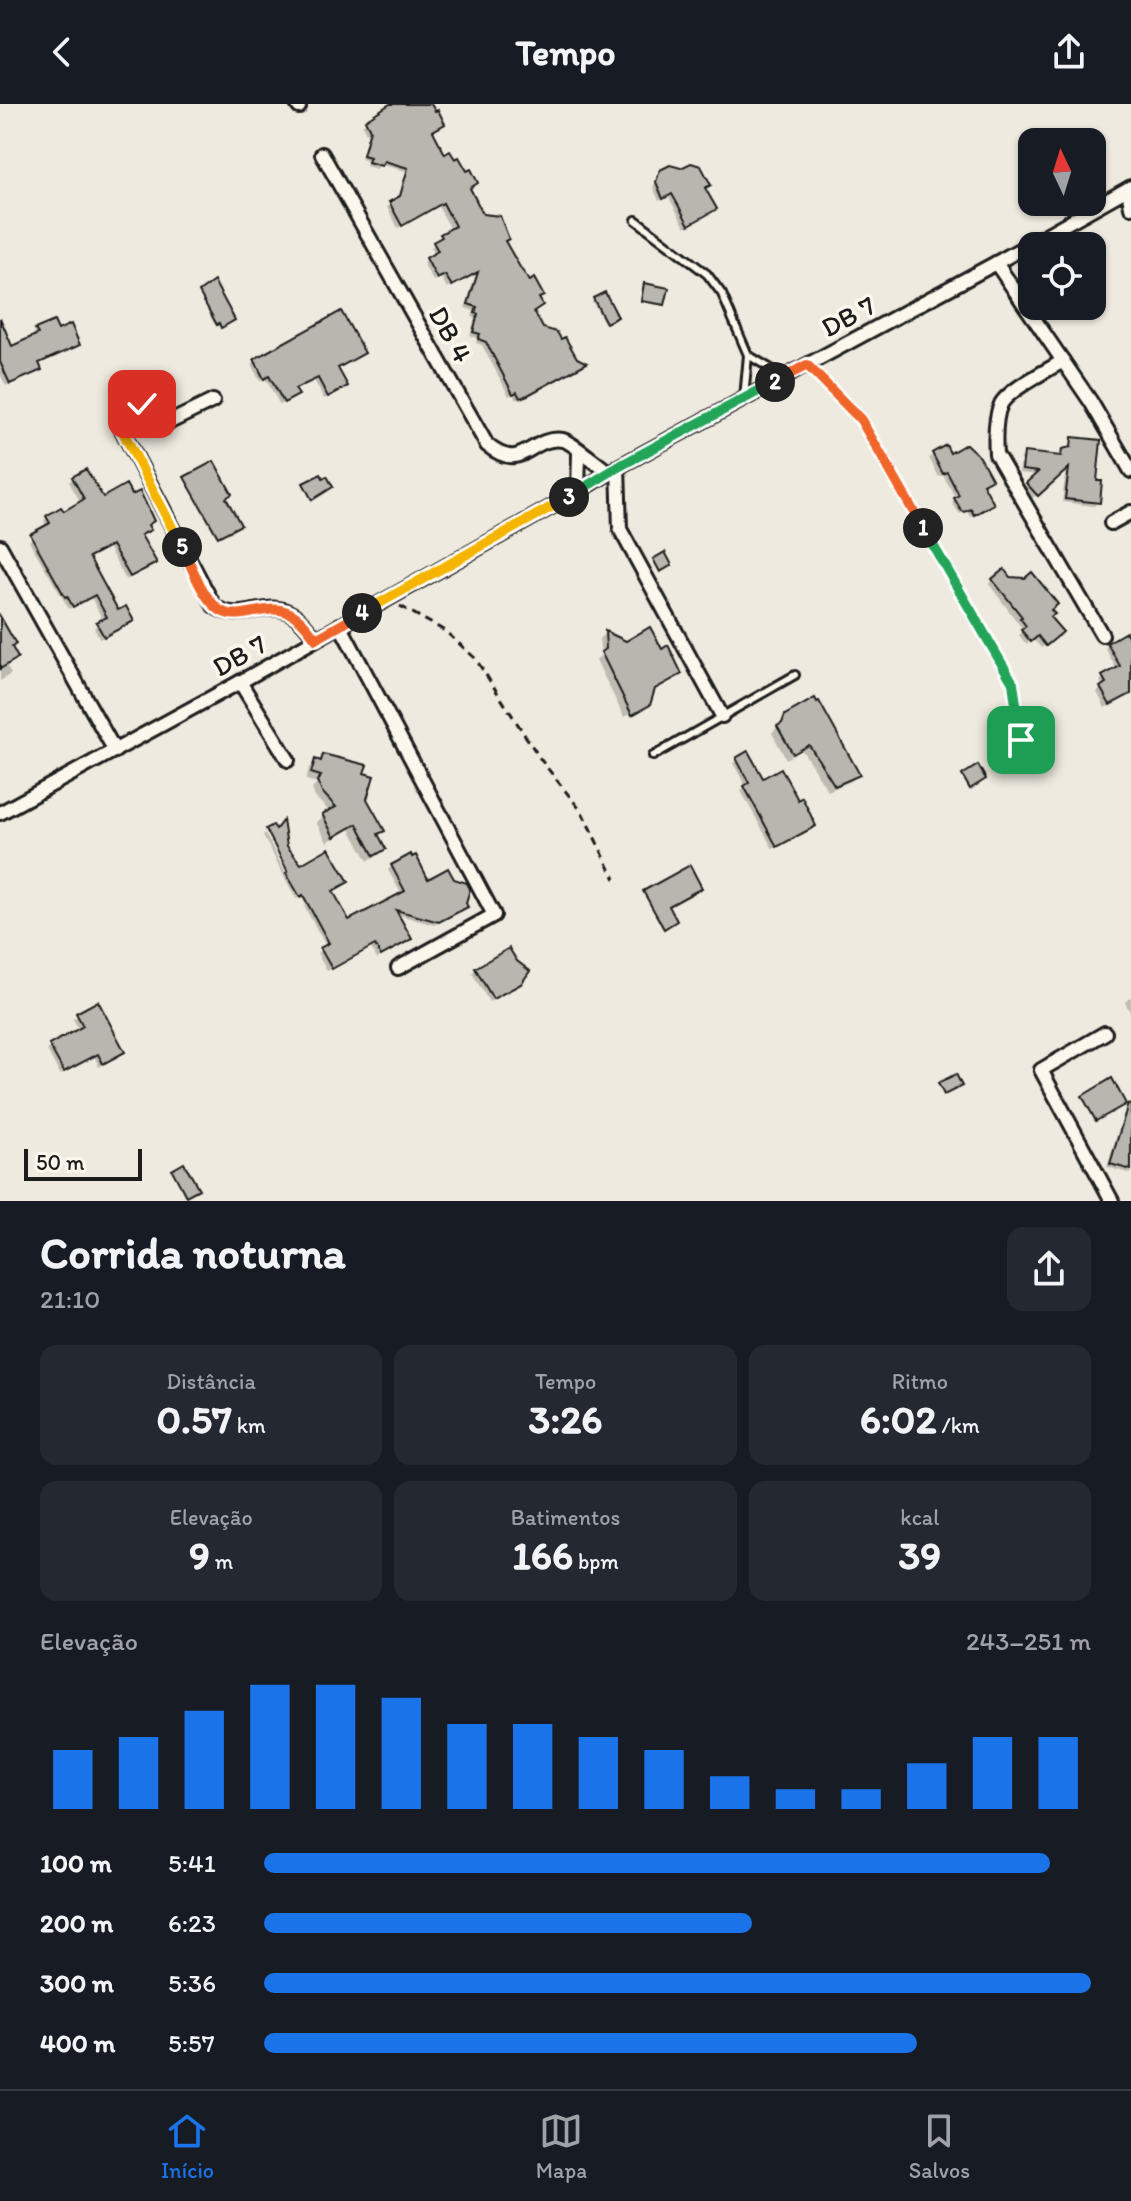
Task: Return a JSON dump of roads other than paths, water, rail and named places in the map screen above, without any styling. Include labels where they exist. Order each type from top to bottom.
[{"type":"street","name":"DB 4","points":[[322,154],[487,445],[504,457],[514,457],[554,440],[567,441],[579,452],[614,470]]},
{"type":"street","points":[[1130,188],[1131,207]]},
{"type":"street","name":"DB 7","points":[[0,813],[240,682],[744,398],[1130,188]]},
{"type":"street","points":[[996,263],[1091,402],[1131,471]]},
{"type":"street","points":[[1063,361],[1007,396],[1001,404],[995,438],[996,454],[1102,635]]},
{"type":"street","points":[[121,385],[131,404]]},
{"type":"street","points":[[146,409],[153,406],[161,418],[172,421],[213,401]]},
{"type":"street","points":[[139,403],[146,409],[146,417],[141,422],[135,423],[128,418],[126,411],[131,404],[139,403]]},
{"type":"street","points":[[128,418],[121,428],[214,606],[223,612],[240,615],[262,608],[286,611],[296,616],[316,639]]},
{"type":"street","points":[[578,492],[579,452]]},
{"type":"street","points":[[614,470],[620,529],[722,716]]},
{"type":"street","points":[[1111,523],[1131,512]]},
{"type":"street","points":[[0,546],[115,751]]},
{"type":"street","points":[[340,625],[494,915],[398,968]]},
{"type":"street","points":[[240,682],[288,760]]},
{"type":"street","points":[[1105,1033],[1041,1070],[1112,1201]]},
{"type":"lane","points":[[636,220],[707,274],[722,294],[748,355],[744,398]]},
{"type":"lane","points":[[748,355],[785,377]]},
{"type":"lane","points":[[807,365],[861,420],[1013,683],[1021,740]]},
{"type":"lane","points":[[653,756],[795,675]]}]
